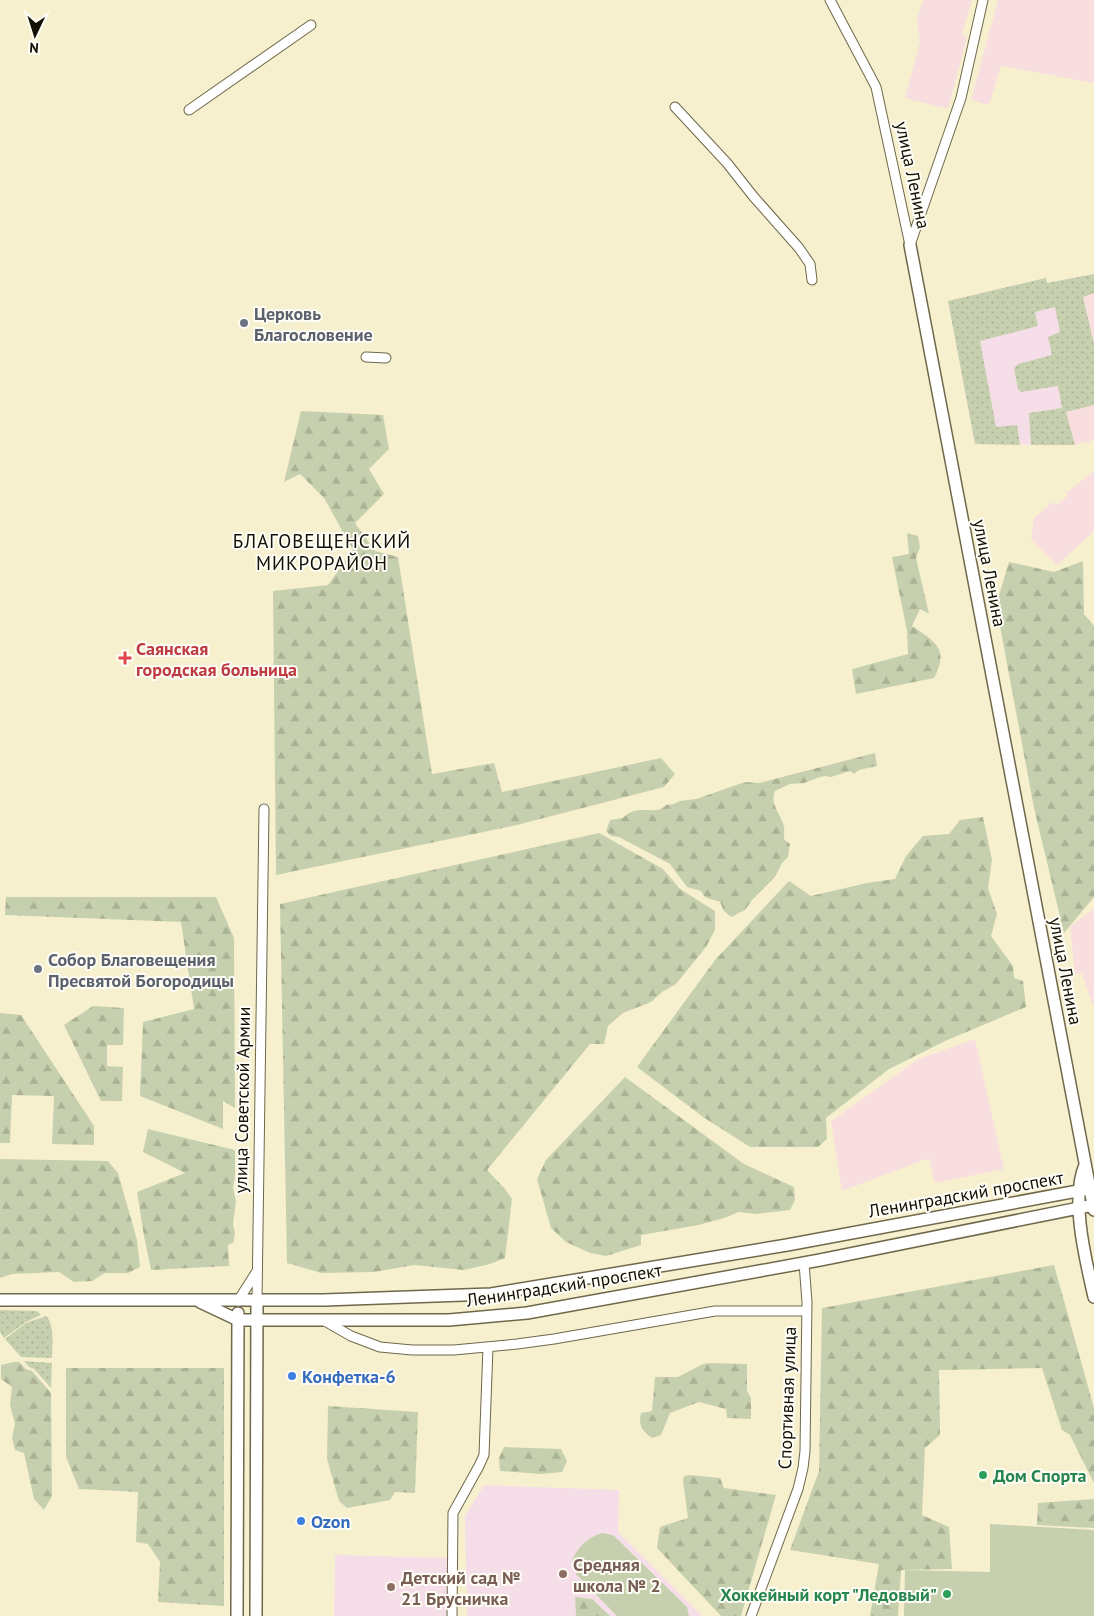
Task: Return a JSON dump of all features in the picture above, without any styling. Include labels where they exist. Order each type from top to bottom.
[{"type":"main road","name":"улица Ленина","points":[[910,245],[1085,1163],[1092,1188],[1094,1207]]},
{"type":"main road","name":"улица Ленина","points":[[1085,1163],[1078,1191],[1079,1208],[1094,1297]]},
{"type":"main road","name":"Ленинградский проспект","points":[[0,1300],[257,1301],[421,1298],[491,1294],[816,1240],[1092,1188]]},
{"type":"main road","name":"Ленинградский проспект","points":[[196,1300],[238,1320],[448,1320],[527,1313],[820,1260],[1079,1208],[1094,1207]]},
{"type":"main road","points":[[816,1240],[820,1260]]},
{"type":"main road","points":[[237,1616],[238,1301]]},
{"type":"main road","name":"улица Советской Армии","points":[[256,1616],[257,1301]]},
{"type":"main road","points":[[237,1593],[256,1594]]},
{"type":"street","name":"улица Ленина","points":[[830,0],[876,87],[910,245]]},
{"type":"street","points":[[910,245],[961,98],[983,0]]},
{"type":"street","points":[[189,110],[310,25]]},
{"type":"street","points":[[675,107],[799,248],[810,264],[812,280]]},
{"type":"street","points":[[366,357],[386,358]]},
{"type":"street","name":"улица Советской Армии","points":[[257,1301],[264,809]]},
{"type":"street","name":"Спортивная улица","points":[[751,1616],[798,1489],[803,1468],[805,1451],[807,1311],[804,1263]]},
{"type":"street","points":[[238,1301],[258,1271]]},
{"type":"street","points":[[323,1320],[351,1336],[380,1346],[412,1350],[454,1350],[554,1339],[715,1311],[807,1311]]},
{"type":"street","points":[[452,1616],[453,1513],[484,1455],[488,1347]]},
{"type":"shaded area","points":[[923,0],[972,0],[962,35],[967,37],[948,109],[905,98],[920,42],[917,19]]},
{"type":"shaded area","points":[[998,0],[1094,0],[1094,83],[1001,66],[989,105],[971,100]]},
{"type":"shaded area","points":[[1094,274],[1094,293],[1083,297],[1094,344],[1094,405],[1066,412],[1075,445],[975,444],[948,301],[1046,278],[1047,283]]},
{"type":"shaded area","points":[[1094,293],[1094,344],[1083,297]]},
{"type":"shaded area","points":[[1094,405],[1094,440],[1075,445],[1066,412]]},
{"type":"shaded area","points":[[1094,471],[1094,531],[1057,565],[1031,540],[1034,518],[1053,502],[1057,505],[1068,495],[1066,493]]},
{"type":"shaded area","points":[[1094,909],[1094,1008],[1082,974],[1075,974],[1070,926]]},
{"type":"shaded area","points":[[975,1039],[1004,1169],[935,1183],[929,1158],[842,1191],[831,1121],[918,1059]]},
{"type":"shaded area","name":"Средняя школа № 2","points":[[484,1485],[619,1490],[618,1532],[702,1616],[467,1616],[465,1516]]},
{"type":"shaded area","name":"Детский сад № 21 Брусничка","points":[[335,1555],[448,1558],[447,1616],[334,1616]]},
{"type":"green space","points":[[1094,274],[1094,293],[1083,297],[1094,344],[1094,405],[1066,412],[1075,445],[1031,445],[1029,413],[1062,408],[1058,386],[1021,392],[1018,389],[1014,368],[1018,364],[1052,355],[1048,337],[1060,332],[1055,307],[1035,312],[1038,326],[980,341],[996,427],[1017,425],[1020,445],[975,444],[948,301],[1046,278],[1047,283]]},
{"type":"green space","points":[[301,411],[383,415],[389,449],[369,469],[384,494],[355,523],[375,551],[398,557],[432,774],[494,763],[502,792],[661,758],[675,774],[664,787],[517,825],[276,875],[273,591],[328,585],[353,550],[324,498],[300,474],[284,482]]},
{"type":"green space","points":[[907,533],[918,536],[920,547],[916,558],[929,614],[920,609],[912,626],[927,636],[937,646],[940,652],[939,668],[934,678],[856,694],[852,669],[908,654],[907,631],[892,557],[909,554]]},
{"type":"green space","points":[[1083,561],[1084,614],[1094,626],[1094,897],[1064,933],[1034,808],[996,605],[1009,562],[1054,572]]},
{"type":"green space","points":[[875,753],[877,766],[859,770],[854,774],[850,771],[831,777],[820,777],[804,783],[790,784],[775,791],[774,803],[784,825],[784,839],[790,844],[788,857],[782,863],[775,877],[752,900],[745,910],[731,917],[724,911],[720,902],[707,898],[701,891],[687,887],[670,864],[619,837],[611,836],[606,831],[610,820],[623,818],[628,813],[634,811],[657,810],[666,805],[696,799],[745,782],[759,783]]},
{"type":"green space","points":[[983,817],[992,860],[988,888],[997,914],[991,936],[1013,966],[1014,978],[1023,981],[1026,1007],[945,1041],[889,1069],[826,1118],[827,1139],[818,1147],[750,1147],[703,1117],[637,1067],[715,960],[789,881],[811,896],[867,883],[895,879],[906,856],[923,836],[949,834],[960,820]]},
{"type":"green space","points":[[599,833],[663,869],[680,889],[715,911],[715,930],[706,947],[676,984],[662,992],[651,1002],[623,1013],[608,1026],[604,1044],[590,1044],[487,1170],[512,1199],[505,1258],[490,1264],[464,1270],[414,1265],[374,1272],[321,1273],[287,1263],[280,904]]},
{"type":"green space","points":[[6,897],[216,897],[234,938],[235,1108],[223,1101],[223,1129],[140,1096],[143,1022],[194,1009],[181,922],[5,915]]},
{"type":"green space","points":[[93,1006],[124,1008],[123,1045],[107,1045],[107,1066],[123,1067],[122,1101],[101,1101],[64,1025]]},
{"type":"green space","points":[[0,1013],[21,1015],[94,1126],[94,1145],[52,1144],[54,1096],[12,1095],[10,1143],[0,1143]]},
{"type":"green space","points":[[625,1077],[744,1164],[794,1187],[795,1200],[790,1210],[756,1214],[739,1212],[699,1225],[641,1235],[641,1245],[606,1256],[590,1253],[566,1242],[551,1228],[537,1179],[546,1160]]},
{"type":"green space","points":[[148,1129],[235,1150],[233,1188],[236,1201],[233,1224],[235,1234],[233,1243],[228,1245],[229,1266],[151,1270],[137,1192],[185,1173],[143,1152]]},
{"type":"green space","points":[[0,1159],[108,1161],[118,1173],[137,1240],[140,1267],[128,1273],[105,1273],[92,1281],[74,1282],[59,1272],[12,1274],[0,1278]]},
{"type":"green space","points":[[1054,1265],[1094,1408],[1094,1483],[1070,1435],[1062,1430],[1042,1368],[939,1370],[940,1435],[925,1448],[922,1515],[949,1527],[952,1569],[901,1570],[898,1616],[870,1616],[879,1564],[790,1550],[819,1471],[822,1308]]},
{"type":"green space","points":[[0,1310],[37,1311],[41,1315],[26,1322],[4,1338],[0,1332]]},
{"type":"green space","points":[[46,1316],[52,1330],[52,1358],[21,1357],[5,1339],[26,1323]]},
{"type":"green space","points":[[24,1361],[52,1363],[51,1388],[34,1369],[29,1367]]},
{"type":"green space","points":[[19,1362],[26,1369],[32,1371],[51,1393],[52,1496],[44,1510],[34,1499],[24,1453],[15,1450],[12,1438],[15,1424],[10,1405],[12,1387],[1,1379],[1,1365]]},
{"type":"green space","points":[[703,1364],[747,1364],[747,1391],[751,1398],[751,1419],[727,1418],[726,1409],[699,1402],[670,1413],[661,1435],[652,1438],[646,1433],[642,1427],[640,1417],[641,1413],[652,1411],[655,1377],[678,1377]]},
{"type":"green space","points":[[66,1368],[224,1368],[224,1606],[158,1602],[160,1562],[148,1544],[136,1542],[138,1492],[79,1489],[66,1457]]},
{"type":"green space","points":[[328,1406],[418,1412],[415,1493],[395,1492],[390,1500],[347,1508],[339,1501],[327,1459]]},
{"type":"green space","points":[[504,1447],[561,1449],[567,1461],[562,1472],[541,1474],[500,1471],[499,1458]]},
{"type":"green space","points":[[684,1476],[720,1478],[724,1488],[776,1495],[741,1616],[721,1616],[657,1548],[660,1527],[688,1518],[683,1481]]},
{"type":"green space","points":[[1094,1499],[1094,1528],[1037,1525],[1038,1503]]},
{"type":"green space","points":[[990,1524],[1094,1530],[1094,1616],[904,1616],[905,1570],[990,1572]]},
{"type":"green space","points":[[602,1533],[613,1535],[687,1607],[689,1616],[617,1616],[576,1574],[572,1560],[584,1543]]},
{"type":"green space","points":[[575,1597],[592,1599],[610,1616],[576,1616]]},
{"type":"place","name":"Церковь Благословение","points":[[244,323]]},
{"type":"place","name":"Саянская городская больница","points":[[125,658]]},
{"type":"place","name":"Собор Благовещения Пресвятой Богородицы","points":[[38,969]]},
{"type":"place","name":"Конфетка-6","points":[[292,1376]]},
{"type":"place","name":"Дом Спорта","points":[[983,1475]]},
{"type":"place","name":"Ozon","points":[[301,1521]]},
{"type":"place","name":"Средняя школа № 2","points":[[563,1574]]},
{"type":"place","name":"Детский сад № 21 Брусничка","points":[[391,1587]]},
{"type":"place","name":"Хоккейный корт \"Ледовый\"","points":[[947,1594]]},
{"type":"district","name":"БЛАГОВЕЩЕНСКИЙ МИКРОРАЙОН","points":[[322,552]]}]
